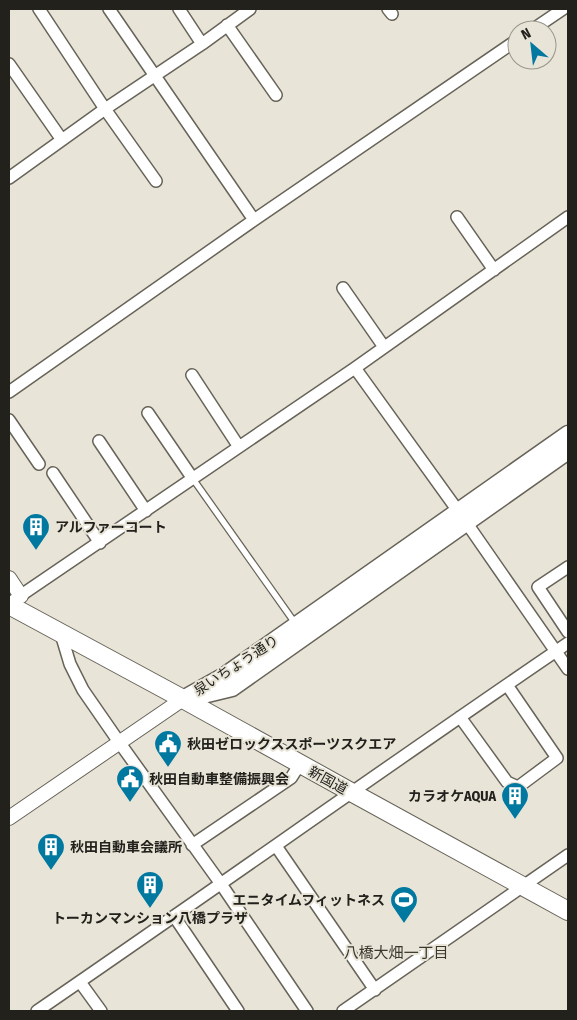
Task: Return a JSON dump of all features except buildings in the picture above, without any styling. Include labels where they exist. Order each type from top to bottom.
[{"type":"main road","name":"泉いちょう通り","points":[[183,699],[232,688],[462,517],[568,434]]},
{"type":"main road","name":"泉いちょう通り","points":[[183,699],[224,676],[296,625],[462,517],[568,451]]},
{"type":"main road","name":"新国道","points":[[13,602],[61,634],[568,911]]},
{"type":"street","points":[[39,9],[156,181]]},
{"type":"street","points":[[109,9],[254,220]]},
{"type":"street","points":[[179,9],[202,44]]},
{"type":"street","points":[[9,163],[12,175],[250,9]]},
{"type":"street","points":[[547,20],[563,9]]},
{"type":"street","points":[[227,25],[276,95]]},
{"type":"street","points":[[9,392],[254,220],[507,47]]},
{"type":"street","points":[[9,64],[62,140]]},
{"type":"street","points":[[456,216],[494,270]]},
{"type":"street","points":[[9,578],[13,602],[355,368],[568,217]]},
{"type":"street","points":[[343,288],[384,347]]},
{"type":"street","points":[[355,368],[462,517],[568,670]]},
{"type":"street","points":[[192,375],[240,447]]},
{"type":"street","points":[[148,413],[193,479]]},
{"type":"street","points":[[9,420],[39,464]]},
{"type":"street","points":[[99,441],[146,511]]},
{"type":"street","points":[[53,474],[100,542]]},
{"type":"street","points":[[568,567],[538,587],[568,632]]},
{"type":"street","points":[[61,634],[70,664],[83,690],[221,884],[307,1011]]},
{"type":"street","points":[[37,1011],[568,643]]},
{"type":"street","points":[[460,717],[507,782],[518,787],[557,758],[507,685]]},
{"type":"street","points":[[9,818],[183,699]]},
{"type":"street","points":[[192,845],[291,778],[300,764]]},
{"type":"street","points":[[276,846],[375,990]]},
{"type":"street","points":[[342,1011],[568,855]]},
{"type":"street","points":[[174,916],[238,1011]]},
{"type":"street","points":[[80,982],[101,1011]]},
{"type":"lane","points":[[193,479],[296,625]]},
{"type":"place","name":"アルファーコート","points":[[36,551]]},
{"type":"place","name":"秋田ゼロックススポーツスクエア","points":[[168,768]]},
{"type":"place","name":"秋田自動車整備振興会","points":[[130,803]]},
{"type":"place","name":"カラオケAQUA","points":[[515,820]]},
{"type":"place","name":"秋田自動車会議所","points":[[51,871]]},
{"type":"place","name":"トーカンマンション八橋プラザ","points":[[150,909]]},
{"type":"place","name":"エニタイムフィットネス","points":[[404,924]]},
{"type":"district","name":"八橋大畑一丁目","points":[[396,953]]}]
